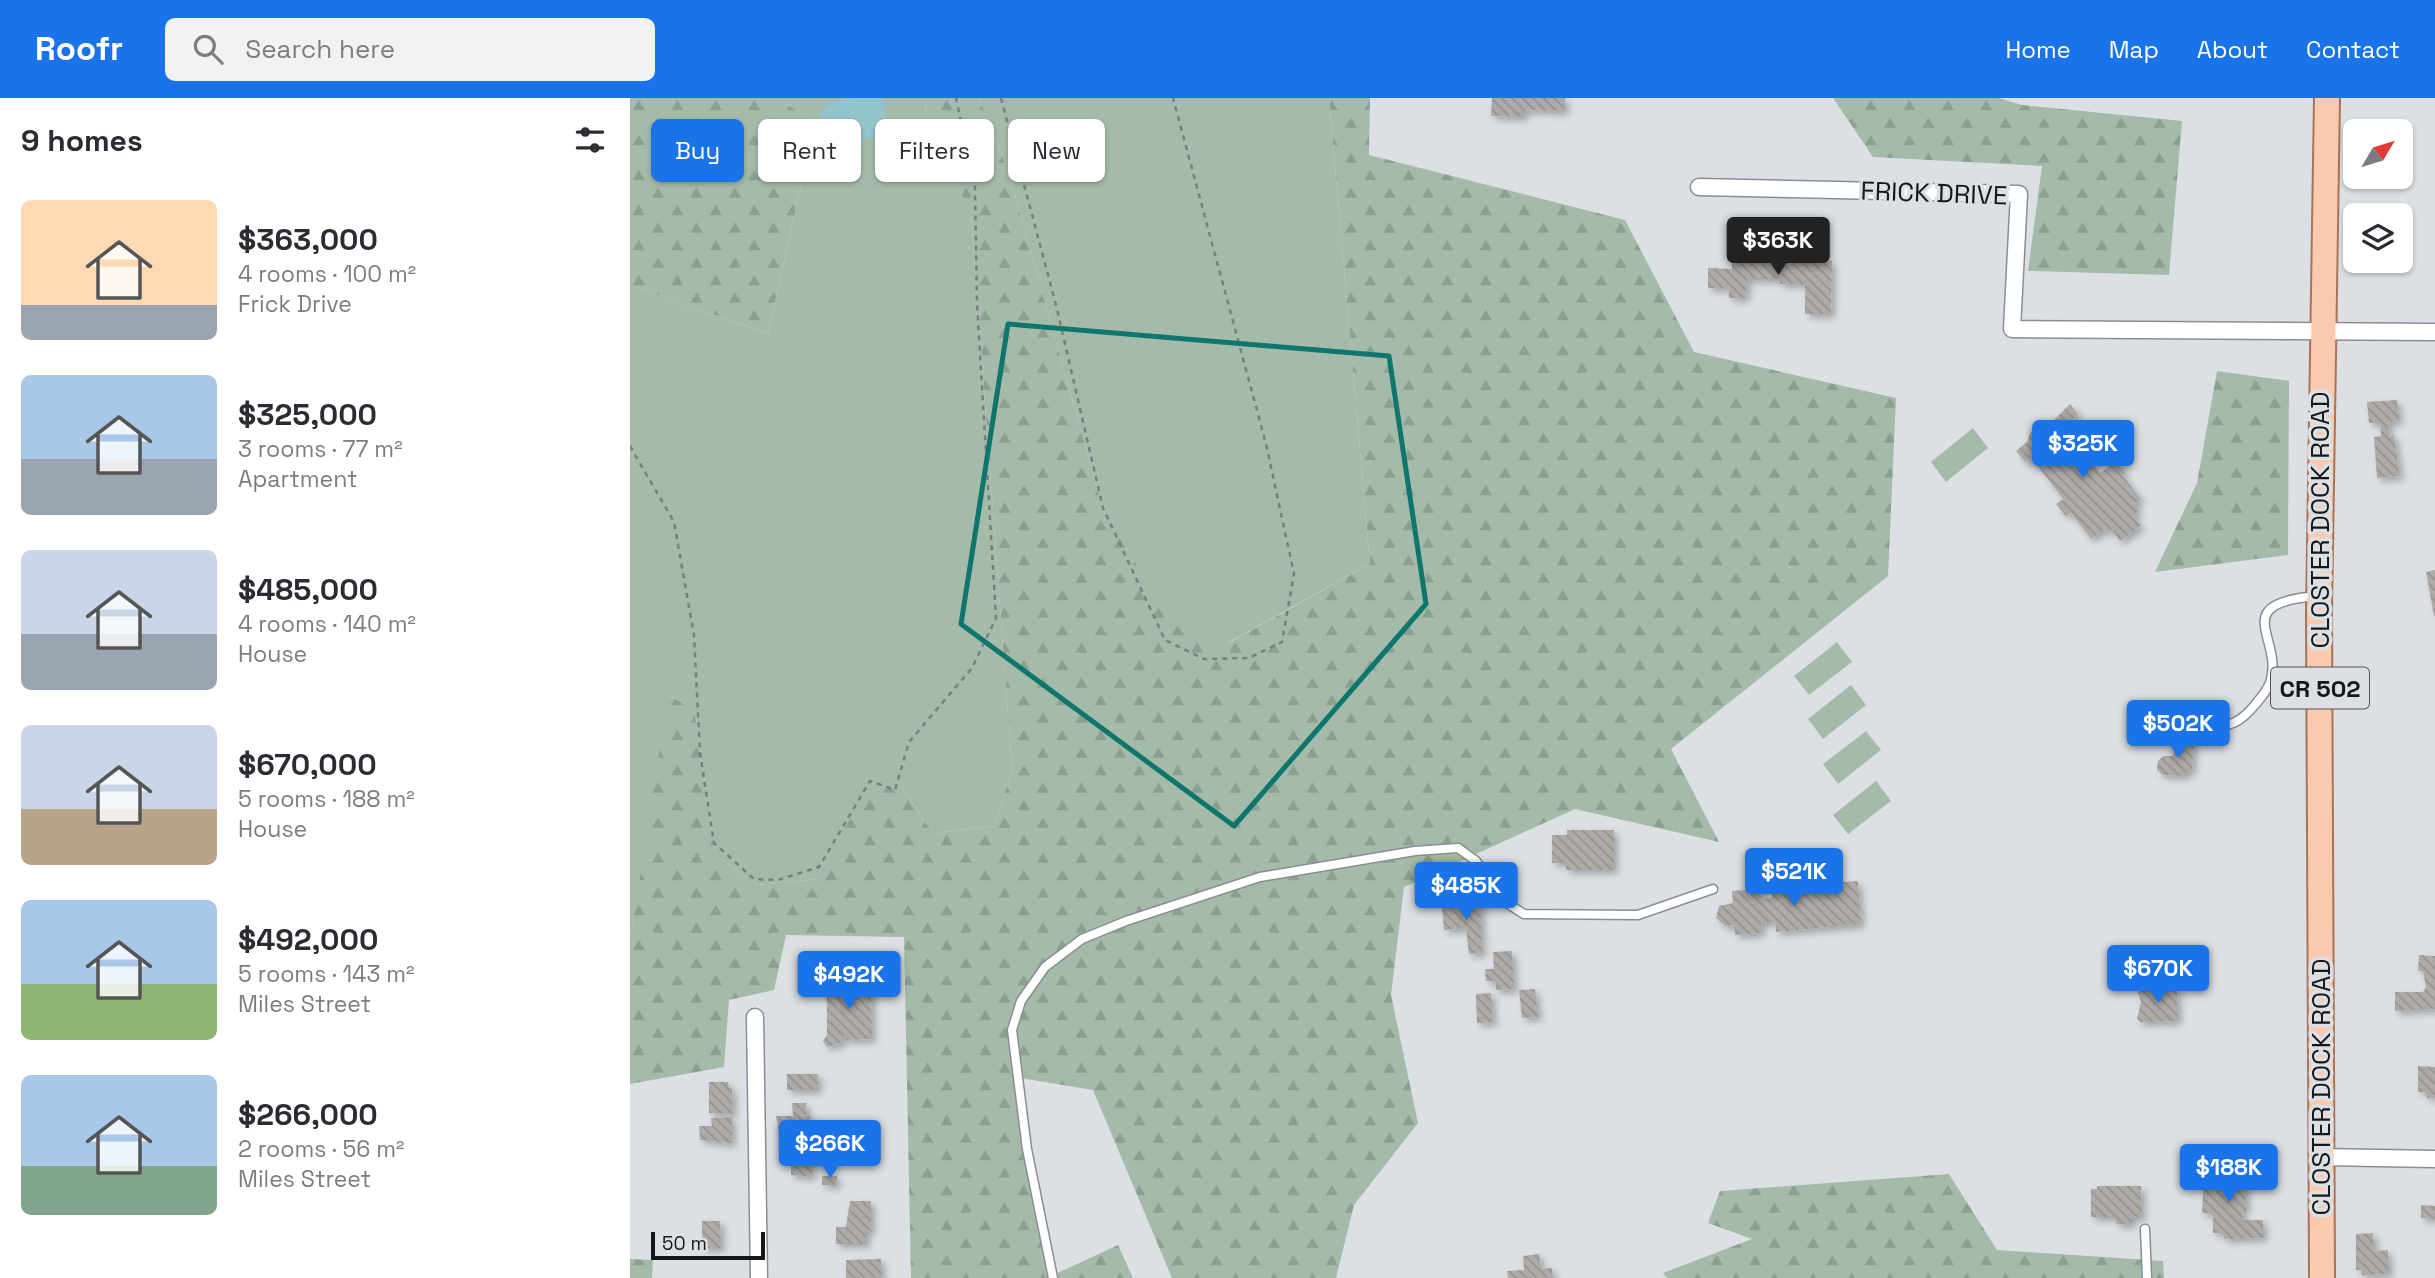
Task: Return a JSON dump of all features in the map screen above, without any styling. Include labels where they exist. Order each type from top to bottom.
[{"type":"main road","name":"CLOSTER DOCK ROAD","points":[[2322,1278],[2319,595],[2321,329],[2327,98]]},
{"type":"street","name":"FRICK DRIVE","points":[[1699,187],[2020,194],[2012,329],[2321,329]]},
{"type":"street","points":[[2321,329],[2435,332]]},
{"type":"street","points":[[755,1017],[759,1278]]},
{"type":"street","points":[[2321,1157],[2435,1159]]},
{"type":"lane","points":[[2218,727],[2235,724],[2245,717],[2270,683],[2270,661],[2264,629],[2272,607],[2283,601],[2319,595]]},
{"type":"lane","points":[[1053,1278],[1027,1149],[1014,1067],[1012,1030],[1021,1001],[1045,967],[1082,939],[1260,877],[1447,848],[1458,848],[1476,861],[1505,902],[1524,914],[1638,915],[1713,888]]},
{"type":"lane","points":[[2145,1228],[2147,1278]]},
{"type":"path","points":[[630,446],[674,522],[695,635],[701,753],[714,843],[754,879],[778,880],[819,867],[870,781],[895,790],[909,742],[972,668],[996,618],[977,304],[975,188],[956,98]]},
{"type":"path","points":[[1001,98],[1056,305],[1103,508],[1165,640],[1204,659],[1249,657],[1282,642],[1294,574],[1256,405],[1173,98]]},
{"type":"highlighted area","points":[[1008,324],[1389,356],[1426,604],[1234,826],[961,624]]},
{"type":"green space","points":[[630,98],[777,98],[810,119],[758,119],[758,182],[802,182],[768,334],[630,285]]},
{"type":"green space","points":[[777,98],[926,98],[925,113],[928,119],[875,119],[875,182],[956,182],[971,214],[1012,768],[995,826],[933,833],[903,790],[819,879],[757,885],[716,855],[694,710],[669,695],[630,942],[630,285],[768,334],[802,182],[861,182],[861,119],[810,119]]},
{"type":"green space","points":[[926,98],[979,98],[987,119],[928,119],[925,113]]},
{"type":"green space","points":[[979,98],[1329,98],[1370,564],[1229,642],[1174,626],[1104,513],[1011,182],[1105,182],[1105,119],[1008,119],[1008,170],[994,135],[994,119],[987,119]]},
{"type":"green space","points":[[1329,98],[1370,98],[1369,155],[1625,220],[1694,352],[1896,398],[1888,576],[1671,749],[1719,842],[1575,809],[1404,887],[1391,995],[1418,1123],[1354,1205],[1336,1278],[1172,1278],[1093,1090],[1014,1077],[1049,1277],[1118,1245],[1133,1278],[911,1278],[904,937],[786,935],[774,990],[729,1000],[724,1067],[630,1084],[630,942],[668,695],[694,709],[716,855],[757,885],[819,879],[866,787],[903,790],[933,833],[995,826],[1012,768],[971,215],[956,182],[994,182],[994,135],[1008,170],[1008,182],[1011,182],[1104,513],[1175,626],[1230,642],[1370,564]]},
{"type":"green space","points":[[1833,98],[1999,98],[2022,105],[2182,121],[2169,275],[2028,271],[2042,166],[1873,157]]},
{"type":"green space","points":[[2217,371],[2289,381],[2288,555],[2155,572],[2197,483]]},
{"type":"green space","points":[[1973,428],[1988,448],[1946,482],[1931,462]]},
{"type":"green space","points":[[1837,642],[1852,662],[1809,695],[1794,676]]},
{"type":"green space","points":[[1851,685],[1866,705],[1823,739],[1808,719]]},
{"type":"green space","points":[[1866,731],[1881,750],[1838,784],[1823,764]]},
{"type":"green space","points":[[1876,781],[1891,801],[1848,834],[1833,815]]},
{"type":"green space","points":[[1949,1174],[1997,1250],[2163,1261],[2164,1278],[1667,1278],[1663,1273],[1752,1239],[1708,1223],[1720,1191]]},
{"type":"green space","points":[[630,1259],[653,1260],[652,1278],[630,1278]]},
{"type":"water","points":[[849,98],[881,98],[885,119],[875,119],[875,137],[861,140],[861,119],[820,119],[820,114],[828,105]]},
{"type":"building","points":[[1492,98],[1565,98],[1565,111],[1524,110],[1524,117],[1491,116]]},
{"type":"building","points":[[1732,248],[1748,249],[1748,259],[1785,260],[1785,248],[1796,248],[1796,260],[1832,261],[1831,314],[1805,314],[1805,284],[1780,284],[1780,279],[1747,279],[1746,298],[1729,298],[1729,288],[1708,288],[1708,268],[1732,269]]},
{"type":"building","points":[[2397,400],[2399,421],[2388,422],[2389,436],[2394,435],[2400,476],[2377,478],[2374,437],[2381,436],[2380,423],[2369,423],[2367,402]]},
{"type":"building","points":[[2070,404],[2078,414],[2063,426],[2073,440],[2076,437],[2100,473],[2116,461],[2125,473],[2122,475],[2141,499],[2134,504],[2139,511],[2133,516],[2141,526],[2120,541],[2112,529],[2107,533],[2104,529],[2091,539],[2071,513],[2066,516],[2056,504],[2063,499],[2031,457],[2025,462],[2016,451],[2027,442],[2030,433],[2037,428],[2048,426]]},
{"type":"building","points":[[2435,570],[2435,616],[2434,616],[2426,572]]},
{"type":"building","points":[[2177,739],[2194,740],[2192,771],[2186,771],[2186,776],[2163,775],[2157,770],[2158,761],[2163,756],[2173,756]]},
{"type":"building","points":[[1567,830],[1614,830],[1614,870],[1566,870],[1566,863],[1552,863],[1552,835],[1567,835]]},
{"type":"building","points":[[1858,881],[1861,924],[1776,932],[1776,922],[1761,923],[1762,933],[1735,935],[1734,925],[1725,926],[1716,918],[1719,906],[1733,903],[1732,891],[1760,889],[1761,899],[1772,898],[1771,888]]},
{"type":"building","points":[[1481,901],[1482,953],[1469,954],[1466,928],[1444,930],[1442,905]]},
{"type":"building","points":[[1512,951],[1514,989],[1496,990],[1496,981],[1486,981],[1485,969],[1494,969],[1493,952]]},
{"type":"building","points":[[2419,955],[2435,956],[2435,1009],[2395,1011],[2395,992],[2423,992],[2426,987],[2423,971],[2418,971]]},
{"type":"building","points":[[871,976],[872,1039],[847,1040],[847,1036],[843,1036],[843,1042],[827,1047],[823,1041],[827,1035],[827,996],[823,996],[823,982],[855,984],[855,977]]},
{"type":"building","points":[[2141,988],[2177,988],[2178,1021],[2141,1022],[2137,1019],[2141,1002],[2138,992]]},
{"type":"building","points":[[1535,989],[1538,1017],[1522,1018],[1519,990]]},
{"type":"building","points":[[1491,993],[1493,1022],[1477,1023],[1476,994]]},
{"type":"building","points":[[2418,1066],[2435,1067],[2435,1098],[2427,1098],[2427,1092],[2418,1092]]},
{"type":"building","points":[[787,1074],[818,1074],[818,1090],[787,1090]]},
{"type":"building","points":[[709,1082],[728,1082],[729,1088],[732,1088],[733,1113],[709,1113]]},
{"type":"building","points":[[792,1103],[806,1103],[807,1115],[797,1116],[810,1116],[810,1129],[779,1133],[776,1116],[793,1116]]},
{"type":"building","points":[[732,1117],[732,1143],[700,1140],[699,1126],[712,1126],[711,1118]]},
{"type":"building","points":[[809,1132],[830,1132],[830,1149],[809,1150]]},
{"type":"building","points":[[813,1151],[829,1152],[829,1160],[812,1160]]},
{"type":"building","points":[[791,1160],[812,1160],[812,1177],[791,1175]]},
{"type":"building","points":[[2245,1169],[2246,1210],[2242,1210],[2243,1220],[2263,1220],[2263,1238],[2224,1239],[2224,1233],[2213,1233],[2213,1213],[2202,1213],[2204,1170]]},
{"type":"building","points":[[822,1176],[837,1176],[837,1185],[822,1185]]},
{"type":"building","points":[[2097,1186],[2141,1186],[2142,1217],[2132,1217],[2132,1224],[2116,1224],[2116,1217],[2091,1217],[2091,1189],[2097,1189]]},
{"type":"building","points":[[850,1201],[871,1201],[871,1231],[866,1230],[866,1244],[836,1244],[836,1227],[846,1227]]},
{"type":"building","points":[[2421,1205],[2435,1206],[2435,1219],[2421,1218]]},
{"type":"building","points":[[702,1221],[720,1221],[721,1248],[702,1248]]},
{"type":"building","points":[[2373,1233],[2374,1251],[2388,1250],[2389,1274],[2362,1275],[2362,1270],[2356,1270],[2356,1234]]},
{"type":"building","points":[[1539,1254],[1541,1269],[1552,1268],[1553,1278],[1508,1278],[1507,1271],[1524,1270],[1523,1256]]},
{"type":"building","points":[[881,1259],[882,1278],[846,1278],[846,1260]]}]
